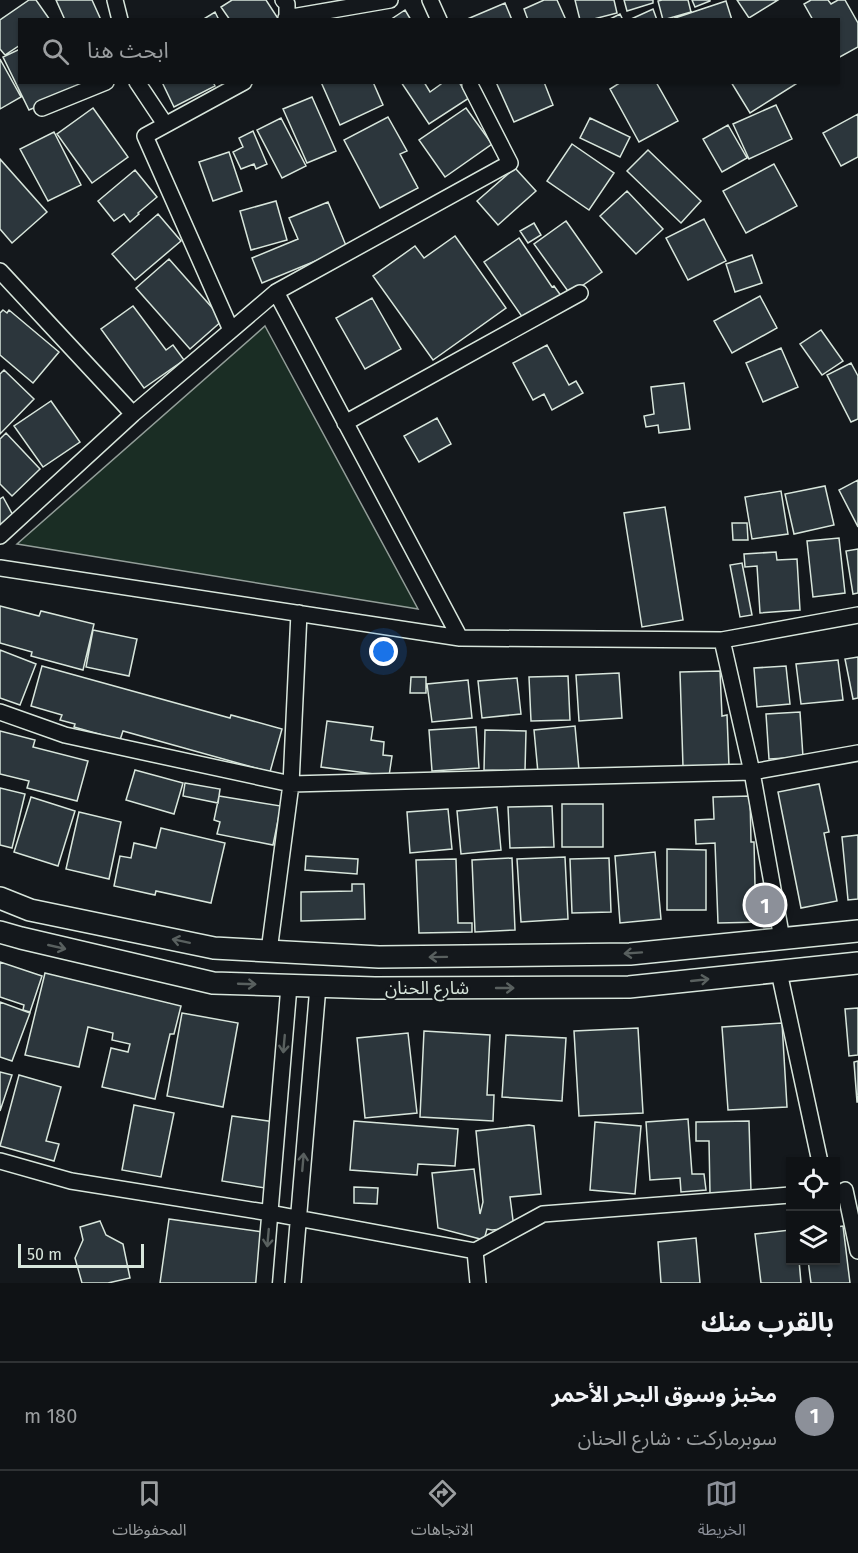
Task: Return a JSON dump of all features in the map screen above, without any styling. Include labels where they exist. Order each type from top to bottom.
[{"type":"main road","name":"شارع الحنان","points":[[0,898],[30,909],[214,948],[379,957],[630,954],[858,931]]},
{"type":"main road","name":"شارع الحنان","points":[[0,932],[213,983],[289,986],[629,987],[858,963]]},
{"type":"street","points":[[115,0],[120,18]]},
{"type":"street","points":[[283,0],[286,4],[287,18]]},
{"type":"street","points":[[292,18],[390,0]]},
{"type":"street","points":[[430,0],[438,18]]},
{"type":"street","points":[[42,108],[101,84]]},
{"type":"street","points":[[138,84],[165,124]]},
{"type":"street","points":[[231,330],[145,136],[240,84]]},
{"type":"street","points":[[0,536],[133,414],[276,292],[510,163],[470,85]]},
{"type":"street","points":[[0,271],[133,414]]},
{"type":"street","points":[[276,292],[460,638]]},
{"type":"street","points":[[345,423],[580,293]]},
{"type":"street","points":[[0,568],[460,638],[722,640],[858,615]]},
{"type":"street","points":[[269,951],[291,784],[298,613]]},
{"type":"street","points":[[722,640],[752,772],[782,939]]},
{"type":"street","points":[[0,712],[65,735],[291,784],[752,772],[858,753]]},
{"type":"street","points":[[779,972],[819,1157]]},
{"type":"street","points":[[264,1283],[289,986]]},
{"type":"street","points":[[293,1283],[318,986]]},
{"type":"street","points":[[0,1161],[71,1181],[270,1213],[475,1251],[543,1214],[786,1195]]},
{"type":"street","points":[[846,1190],[858,1251]]},
{"type":"street","points":[[475,1251],[478,1283]]},
{"type":"green space","points":[[265,326],[418,609],[17,544]]},
{"type":"building","points":[[29,0],[36,0],[49,18],[18,18],[18,46],[5,55],[0,49],[0,20]]},
{"type":"building","points":[[56,0],[92,0],[100,18],[64,18]]},
{"type":"building","points":[[232,0],[266,0],[278,18],[229,18],[221,7]]},
{"type":"building","points":[[544,0],[557,0],[565,18],[527,18],[524,9]]},
{"type":"building","points":[[575,0],[614,0],[617,13],[598,18],[580,18]]},
{"type":"building","points":[[624,0],[653,0],[653,3],[627,11]]},
{"type":"building","points":[[688,0],[691,12],[662,18],[658,1]]},
{"type":"building","points":[[692,0],[710,0],[710,1],[695,7]]},
{"type":"building","points":[[737,0],[778,0],[749,18]]},
{"type":"building","points":[[811,0],[828,0],[831,4],[838,0],[845,0],[858,23],[858,47],[840,57],[840,18],[812,18],[804,4]]},
{"type":"building","points":[[726,1],[731,18],[675,18]]},
{"type":"building","points":[[505,3],[511,18],[470,18]]},
{"type":"building","points":[[653,9],[656,18],[633,18]]},
{"type":"building","points":[[405,10],[410,18],[393,18]]},
{"type":"building","points":[[215,12],[218,18],[205,18]]},
{"type":"building","points":[[18,50],[18,84],[78,84],[80,88],[29,110],[3,57]]},
{"type":"building","points":[[0,59],[21,97],[0,109]]},
{"type":"building","points":[[163,84],[214,84],[215,86],[174,107]]},
{"type":"building","points":[[322,84],[374,84],[383,105],[340,125]]},
{"type":"building","points":[[402,84],[425,84],[430,92],[441,84],[460,84],[469,98],[429,124]]},
{"type":"building","points":[[497,84],[545,84],[553,105],[514,122]]},
{"type":"building","points":[[618,84],[657,84],[678,121],[639,142],[610,89]]},
{"type":"building","points":[[732,84],[796,84],[750,113]]},
{"type":"building","points":[[312,97],[336,151],[307,163],[283,109]]},
{"type":"building","points":[[776,105],[792,139],[749,159],[733,124]]},
{"type":"building","points":[[93,108],[128,157],[92,183],[57,134]]},
{"type":"building","points":[[466,108],[492,144],[445,177],[419,140]]},
{"type":"building","points":[[858,114],[858,157],[841,166],[823,133]]},
{"type":"building","points":[[388,117],[407,151],[400,154],[418,188],[380,208],[344,140]]},
{"type":"building","points":[[281,118],[306,166],[282,178],[257,130]]},
{"type":"building","points":[[590,118],[630,137],[620,157],[580,138]]},
{"type":"building","points":[[728,125],[747,158],[722,172],[703,139]]},
{"type":"building","points":[[253,131],[267,164],[256,169],[254,164],[241,169],[233,152],[243,147],[239,138]]},
{"type":"building","points":[[54,132],[81,185],[48,201],[20,149]]},
{"type":"building","points":[[572,144],[614,173],[589,210],[547,181]]},
{"type":"building","points":[[648,150],[701,201],[681,223],[627,171]]},
{"type":"building","points":[[229,152],[242,191],[213,201],[199,162]]},
{"type":"building","points":[[0,159],[47,212],[12,243],[0,229]]},
{"type":"building","points":[[774,164],[797,206],[746,233],[723,191]]},
{"type":"building","points":[[515,168],[536,191],[498,225],[477,201]]},
{"type":"building","points":[[135,170],[157,197],[130,222],[124,214],[114,221],[98,201]]},
{"type":"building","points":[[627,191],[663,229],[636,254],[600,216]]},
{"type":"building","points":[[276,201],[287,240],[251,250],[240,211]]},
{"type":"building","points":[[328,202],[347,248],[262,283],[252,258],[298,239],[289,218]]},
{"type":"building","points":[[158,214],[181,241],[135,280],[112,254]]},
{"type":"building","points":[[704,219],[726,261],[688,280],[666,238]]},
{"type":"building","points":[[566,221],[602,272],[570,294],[534,244]]},
{"type":"building","points":[[534,223],[541,235],[528,243],[520,231]]},
{"type":"building","points":[[455,236],[506,308],[433,360],[373,276],[415,246],[424,258]]},
{"type":"building","points":[[519,238],[552,287],[554,286],[562,297],[525,321],[484,262]]},
{"type":"building","points":[[752,255],[762,283],[735,292],[726,264]]},
{"type":"building","points":[[169,259],[223,320],[190,349],[136,288]]},
{"type":"building","points":[[760,296],[777,328],[732,353],[714,321]]},
{"type":"building","points":[[372,298],[401,349],[365,369],[336,318]]},
{"type":"building","points":[[133,306],[166,350],[173,345],[184,360],[144,388],[101,329]]},
{"type":"building","points":[[3,310],[7,313],[9,310],[59,352],[33,383],[0,355],[0,313]]},
{"type":"building","points":[[821,330],[843,361],[822,375],[800,344]]},
{"type":"building","points":[[547,345],[569,385],[576,381],[583,393],[552,410],[544,394],[533,400],[513,363]]},
{"type":"building","points":[[781,348],[798,387],[763,402],[746,363]]},
{"type":"building","points":[[851,363],[858,376],[858,419],[851,422],[827,375]]},
{"type":"building","points":[[4,370],[34,399],[0,434],[0,374]]},
{"type":"building","points":[[684,383],[690,429],[659,433],[658,425],[646,427],[644,416],[654,414],[651,387]]},
{"type":"building","points":[[51,401],[80,442],[43,467],[14,426]]},
{"type":"building","points":[[437,418],[451,444],[419,462],[404,436]]},
{"type":"building","points":[[6,433],[40,469],[12,496],[0,484],[0,439]]},
{"type":"building","points":[[858,480],[858,527],[839,490]]},
{"type":"building","points":[[825,486],[834,525],[794,534],[785,494]]},
{"type":"building","points":[[781,491],[788,534],[752,539],[745,497]]},
{"type":"building","points":[[3,497],[15,519],[0,527],[0,499]]},
{"type":"building","points":[[665,507],[683,620],[642,627],[624,513]]},
{"type":"building","points":[[732,523],[747,523],[748,540],[733,540]]},
{"type":"building","points":[[839,538],[845,593],[813,597],[807,541]]},
{"type":"building","points":[[858,549],[858,593],[853,594],[846,551]]},
{"type":"building","points":[[776,552],[777,560],[797,559],[800,610],[760,613],[757,566],[745,567],[744,554]]},
{"type":"building","points":[[742,563],[752,615],[740,617],[730,565]]},
{"type":"building","points":[[0,606],[39,616],[41,611],[94,624],[83,670],[31,656],[32,652],[0,643]]},
{"type":"building","points":[[93,630],[137,639],[129,676],[86,667]]},
{"type":"building","points":[[0,650],[36,664],[20,705],[0,698]]},
{"type":"building","points":[[858,657],[858,698],[853,699],[845,659]]},
{"type":"building","points":[[838,660],[843,700],[801,704],[796,664]]},
{"type":"building","points":[[42,666],[230,718],[231,715],[282,729],[270,772],[123,731],[120,740],[74,727],[75,724],[60,720],[62,715],[31,706]]},
{"type":"building","points":[[786,666],[790,704],[757,707],[754,668]]},
{"type":"building","points":[[720,671],[722,716],[727,715],[729,766],[683,767],[680,672]]},
{"type":"building","points":[[619,673],[622,718],[579,721],[576,675]]},
{"type":"building","points":[[568,676],[570,720],[531,721],[529,677]]},
{"type":"building","points":[[411,677],[426,677],[426,693],[410,693]]},
{"type":"building","points":[[517,678],[521,714],[482,718],[478,681]]},
{"type":"building","points":[[468,680],[472,718],[432,722],[427,684]]},
{"type":"building","points":[[800,712],[803,757],[769,759],[766,714]]},
{"type":"building","points":[[327,721],[373,727],[371,740],[384,742],[383,755],[392,756],[389,776],[321,767]]},
{"type":"building","points":[[575,726],[579,770],[538,773],[534,730]]},
{"type":"building","points":[[476,727],[479,768],[432,771],[429,730]]},
{"type":"building","points":[[485,730],[526,731],[525,771],[484,770]]},
{"type":"building","points":[[0,731],[35,740],[33,747],[88,761],[77,801],[27,788],[29,781],[0,774]]},
{"type":"building","points":[[135,770],[183,783],[174,814],[126,800]]},
{"type":"building","points":[[185,783],[220,789],[218,803],[183,796]]},
{"type":"building","points":[[819,784],[829,832],[824,833],[837,901],[801,908],[778,792]]},
{"type":"building","points":[[0,788],[25,794],[12,848],[0,845]]},
{"type":"building","points":[[219,796],[281,806],[273,845],[217,834],[220,822],[214,820]]},
{"type":"building","points":[[750,796],[755,885],[762,886],[763,922],[718,923],[715,843],[696,844],[695,820],[714,819],[713,797]]},
{"type":"building","points":[[31,797],[75,811],[58,866],[14,852]]},
{"type":"building","points":[[562,804],[603,804],[603,847],[562,847]]},
{"type":"building","points":[[552,806],[554,847],[510,848],[508,807]]},
{"type":"building","points":[[497,807],[501,850],[461,854],[457,811]]},
{"type":"building","points":[[448,809],[452,849],[410,853],[407,812]]},
{"type":"building","points":[[79,812],[121,822],[109,879],[66,869]]},
{"type":"building","points":[[161,828],[225,843],[211,903],[156,891],[155,895],[114,886],[120,856],[131,858],[134,843],[156,848]]},
{"type":"building","points":[[858,835],[858,899],[848,900],[842,837]]},
{"type":"building","points":[[667,849],[706,850],[706,910],[667,910]]},
{"type":"building","points":[[655,852],[661,919],[620,923],[615,856]]},
{"type":"building","points":[[306,856],[358,859],[357,874],[305,870]]},
{"type":"building","points":[[565,857],[568,919],[521,922],[517,859]]},
{"type":"building","points":[[512,858],[515,930],[475,932],[472,860]]},
{"type":"building","points":[[609,858],[611,912],[572,913],[570,859]]},
{"type":"building","points":[[456,859],[458,923],[472,923],[472,932],[419,933],[416,860]]},
{"type":"building","points":[[352,884],[364,884],[365,919],[301,921],[301,892],[352,891]]},
{"type":"building","points":[[0,962],[42,976],[30,1012],[23,1010],[24,1005],[0,997]]},
{"type":"building","points":[[45,973],[181,1006],[174,1034],[170,1034],[155,1099],[102,1087],[111,1048],[128,1052],[130,1044],[112,1040],[113,1033],[88,1027],[79,1067],[25,1055]]},
{"type":"building","points":[[0,1002],[30,1013],[12,1061],[0,1057]]},
{"type":"building","points":[[858,1008],[858,1055],[849,1056],[845,1009]]},
{"type":"building","points":[[182,1013],[238,1023],[223,1107],[167,1096]]},
{"type":"building","points":[[782,1023],[787,1107],[728,1110],[722,1027]]},
{"type":"building","points":[[638,1028],[643,1113],[579,1116],[574,1031]]},
{"type":"building","points":[[424,1031],[490,1035],[487,1095],[494,1095],[493,1121],[420,1117]]},
{"type":"building","points":[[408,1033],[417,1113],[365,1118],[357,1038]]},
{"type":"building","points":[[506,1035],[566,1038],[562,1101],[502,1097]]},
{"type":"building","points":[[858,1061],[858,1102],[857,1102],[854,1062]]},
{"type":"building","points":[[0,1072],[12,1075],[0,1111]]},
{"type":"building","points":[[19,1075],[61,1087],[46,1141],[59,1144],[54,1161],[0,1146]]},
{"type":"building","points":[[134,1105],[174,1113],[161,1177],[122,1170]]},
{"type":"building","points":[[232,1116],[275,1122],[265,1188],[222,1181]]},
{"type":"building","points":[[688,1119],[692,1174],[704,1174],[706,1190],[681,1192],[680,1178],[650,1180],[646,1122]]},
{"type":"building","points":[[354,1121],[458,1129],[455,1166],[418,1164],[417,1175],[350,1170]]},
{"type":"building","points":[[749,1121],[751,1192],[710,1193],[709,1141],[696,1141],[696,1122]]},
{"type":"building","points":[[595,1122],[641,1126],[635,1194],[590,1190]]},
{"type":"building","points":[[534,1126],[541,1194],[510,1197],[514,1228],[487,1229],[484,1240],[438,1228],[432,1173],[474,1169],[480,1214],[483,1202],[476,1131]]},
{"type":"building","points":[[354,1187],[378,1188],[377,1204],[354,1203]]},
{"type":"building","points":[[169,1219],[263,1232],[257,1283],[160,1283]]},
{"type":"building","points":[[100,1221],[106,1235],[123,1244],[130,1278],[108,1283],[82,1283],[75,1258],[83,1240],[80,1227]]},
{"type":"building","points":[[840,1226],[843,1226],[850,1283],[811,1283],[809,1265],[840,1265]]},
{"type":"building","points":[[786,1230],[786,1265],[799,1265],[801,1283],[761,1283],[755,1234]]},
{"type":"building","points":[[696,1238],[700,1283],[661,1283],[658,1242]]},
{"type":"place","name":"مخبز وسوق البحر الأحمر","points":[[765,905]]}]
